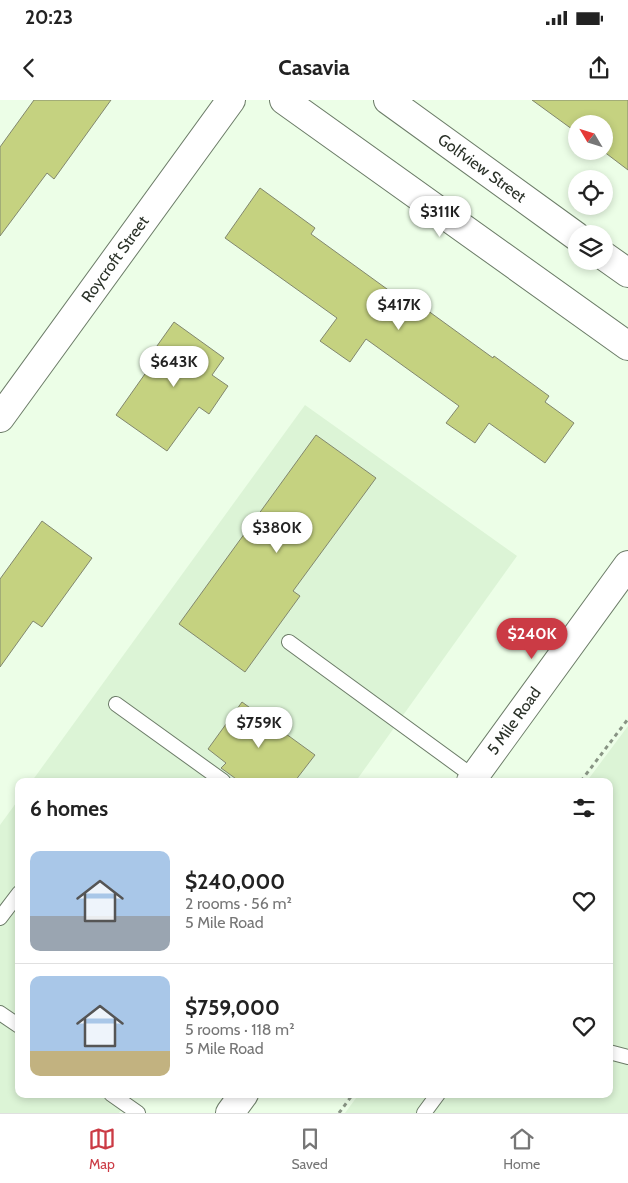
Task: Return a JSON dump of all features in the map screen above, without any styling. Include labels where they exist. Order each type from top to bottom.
[{"type":"street","name":"Roycroft Street","points":[[0,417],[231,100]]},
{"type":"street","points":[[284,100],[628,346]]},
{"type":"street","name":"Golfview Street","points":[[388,100],[568,230]]},
{"type":"street","points":[[613,262],[628,273]]},
{"type":"street","name":"5 Mile Road","points":[[473,778],[628,564]]},
{"type":"street","points":[[230,1113],[241,1098]]},
{"type":"lane","points":[[289,642],[471,778]]},
{"type":"lane","points":[[116,704],[219,778]]},
{"type":"lane","points":[[0,918],[15,898]]},
{"type":"lane","points":[[0,1013],[15,1023]]},
{"type":"lane","points":[[613,1053],[628,1056]]},
{"type":"lane","points":[[117,1098],[138,1113]]},
{"type":"lane","points":[[424,1113],[435,1098]]},
{"type":"path","points":[[583,778],[628,719]]},
{"type":"path","points":[[339,1113],[350,1098]]},
{"type":"shaded area","points":[[305,405],[517,556],[358,778],[34,778]]},
{"type":"shaded area","points":[[628,726],[628,1113],[345,1113],[356,1098],[613,1098],[613,778],[589,778]]},
{"type":"shaded area","points":[[15,804],[15,1098],[130,1098],[119,1113],[0,1113],[0,825]]},
{"type":"building","points":[[34,100],[111,100],[54,179],[47,173],[0,236],[0,147]]},
{"type":"building","points":[[532,100],[628,100],[628,170],[613,159],[613,115],[568,115],[568,126]]},
{"type":"building","points":[[260,188],[315,228],[311,234],[416,310],[420,305],[549,396],[545,402],[574,423],[545,463],[489,423],[475,443],[446,423],[459,406],[366,339],[350,362],[320,341],[337,318],[225,238]]},
{"type":"building","points":[[174,322],[224,358],[212,375],[228,386],[209,414],[199,407],[167,451],[116,415],[152,364],[147,360]]},
{"type":"building","points":[[316,435],[376,478],[293,591],[300,596],[245,672],[179,624]]},
{"type":"building","points":[[42,521],[92,558],[42,627],[33,621],[0,667],[0,579]]},
{"type":"building","points":[[242,702],[315,755],[297,778],[235,778],[221,768],[226,763],[208,749]]}]
